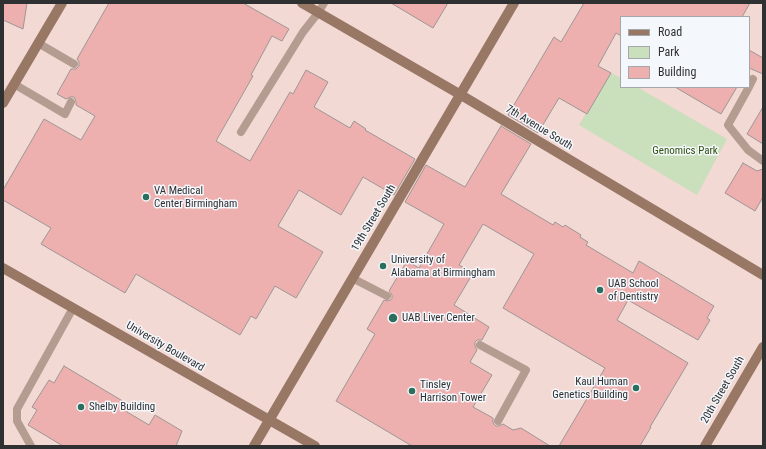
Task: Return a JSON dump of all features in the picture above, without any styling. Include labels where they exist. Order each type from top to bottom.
[{"type":"street","points":[[3,103],[62,3]]},
{"type":"street","name":"7th Avenue South","points":[[302,3],[763,275]]},
{"type":"street","name":"19th Street South","points":[[254,446],[514,3]]},
{"type":"street","name":"University Boulevard","points":[[3,268],[315,446]]},
{"type":"street","name":"20th Street South","points":[[705,446],[763,347]]},
{"type":"lane","points":[[241,132],[303,32],[324,3]]},
{"type":"lane","points":[[38,43],[74,64]]},
{"type":"lane","points":[[750,85],[754,79]]},
{"type":"lane","points":[[14,84],[65,114],[71,102]]},
{"type":"lane","points":[[748,88],[728,125],[748,150],[763,161]]},
{"type":"lane","points":[[352,278],[387,296]]},
{"type":"lane","points":[[31,446],[17,421],[17,409],[73,308]]},
{"type":"lane","points":[[480,345],[526,370],[498,421]]},
{"type":"shaded area","name":"University of Alabama at Birmingham","points":[[3,3],[763,3],[763,446],[3,446]]},
{"type":"green space","name":"Genomics Park","points":[[611,73],[620,78],[620,88],[639,88],[727,139],[697,195],[579,125]]},
{"type":"building","points":[[3,3],[27,3],[23,29],[3,20]]},
{"type":"building","name":"VA Medical Center Birmingham","points":[[109,3],[243,3],[289,29],[282,41],[272,36],[251,75],[253,76],[216,141],[250,161],[290,92],[293,94],[306,70],[328,82],[314,107],[350,128],[354,121],[366,129],[365,130],[415,159],[394,195],[363,177],[341,215],[299,190],[278,226],[323,252],[296,298],[275,286],[256,319],[251,316],[240,335],[136,274],[125,293],[41,244],[51,228],[3,200],[3,190],[44,119],[81,140],[95,116],[76,105],[74,97],[66,99],[57,94],[71,69],[76,69],[79,66],[77,59]]},
{"type":"building","points":[[391,3],[448,3],[433,28]]},
{"type":"building","points":[[584,3],[750,3],[743,16],[620,16],[620,35],[616,33],[598,66],[611,73],[587,114],[559,98],[538,133],[508,115],[554,37],[561,42]]},
{"type":"building","points":[[750,51],[763,58],[763,74],[750,68]]},
{"type":"building","points":[[677,88],[736,88],[721,114]]},
{"type":"building","points":[[763,107],[763,144],[747,134]]},
{"type":"building","points":[[501,126],[531,144],[501,194],[553,225],[555,222],[563,227],[565,225],[581,235],[580,237],[588,242],[586,245],[633,273],[639,261],[714,306],[707,318],[710,320],[698,340],[628,300],[617,320],[688,363],[640,446],[559,446],[605,368],[503,308],[534,254],[483,224],[459,265],[473,273],[454,305],[489,327],[482,340],[477,340],[475,342],[477,350],[470,362],[492,375],[473,407],[493,418],[493,423],[496,426],[503,424],[513,430],[521,428],[550,446],[412,446],[336,401],[375,334],[367,329],[384,300],[388,301],[392,299],[392,295],[389,291],[407,261],[419,268],[444,224],[405,202],[426,165],[465,187]]},
{"type":"building","points":[[743,163],[757,171],[763,169],[763,197],[755,211],[725,193]]},
{"type":"building","name":"Shelby Building","points":[[64,366],[131,406],[127,412],[149,425],[155,415],[182,431],[176,446],[63,446],[28,425],[37,410],[32,407],[49,380],[54,383]]},
{"type":"place","name":"VA Medical Center Birmingham","points":[[146,197]]},
{"type":"place","name":"University of Alabama at Birmingham","points":[[383,266]]},
{"type":"place","name":"UAB School of Dentistry","points":[[600,290]]},
{"type":"place","name":"UAB Liver Center","points":[[393,318]]},
{"type":"place","name":"Kaul Human Genetics Building","points":[[636,388]]},
{"type":"place","name":"Tinsley Harrison Tower","points":[[412,391]]},
{"type":"place","name":"Shelby Building","points":[[81,407]]}]
